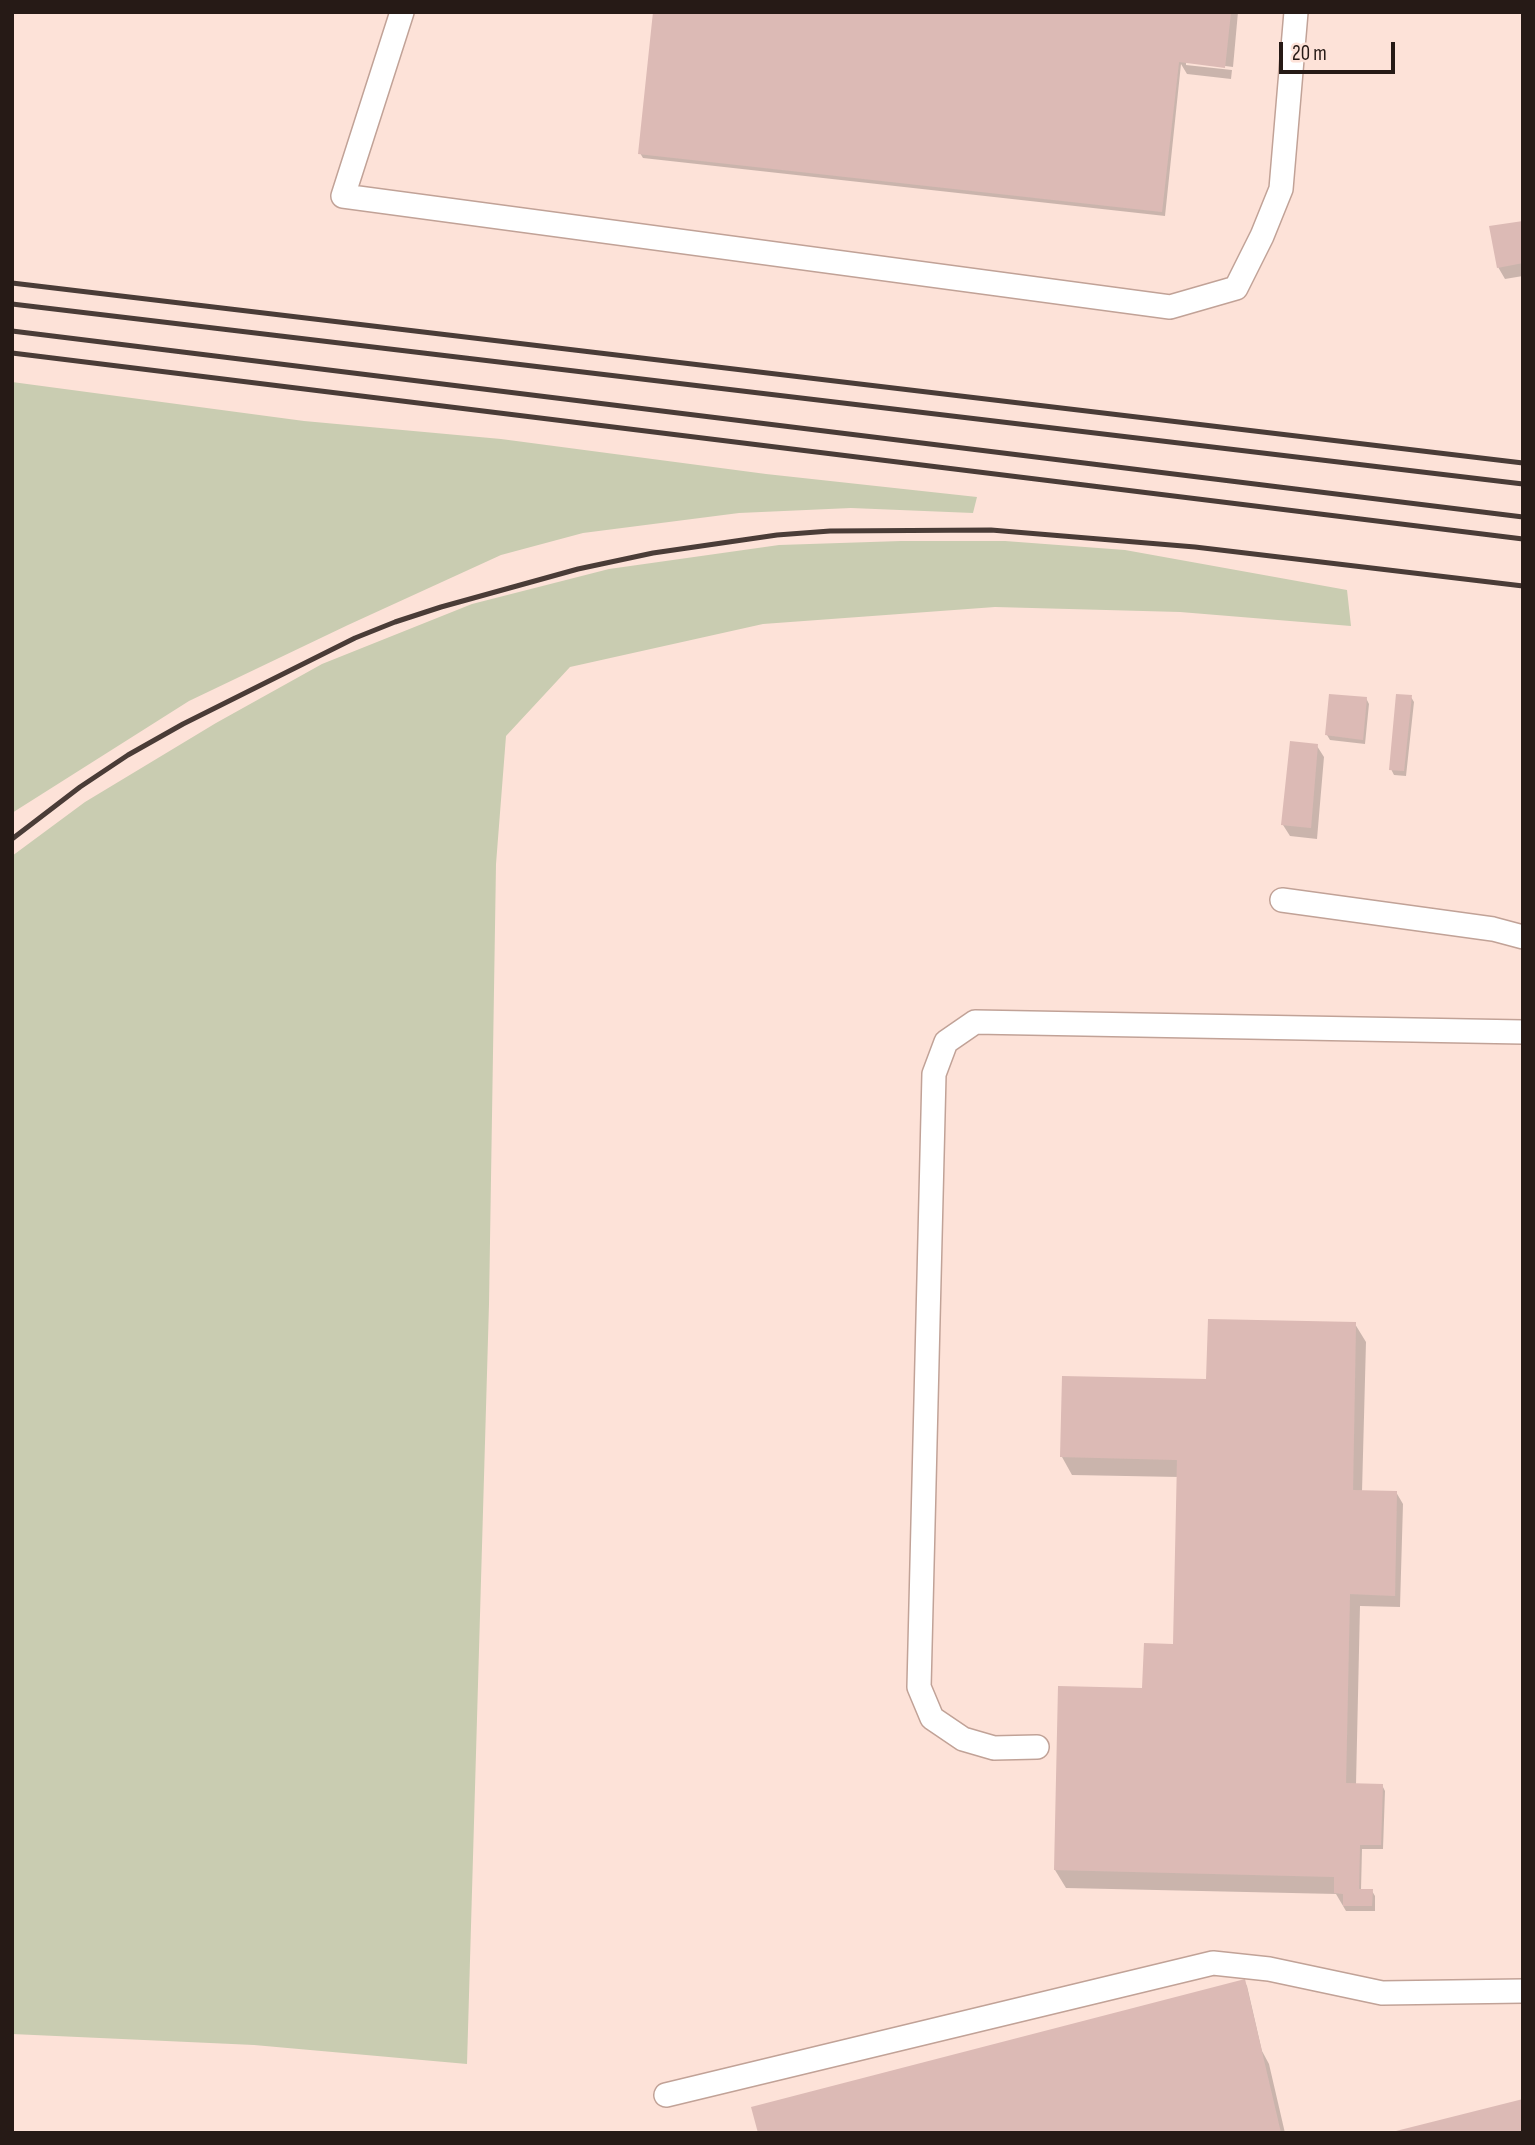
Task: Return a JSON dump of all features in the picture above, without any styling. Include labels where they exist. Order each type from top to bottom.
[{"type":"lane","points":[[402,12],[343,196],[1170,307],[1236,288],[1262,236],[1281,189],[1296,12]]},
{"type":"lane","points":[[1282,900],[1493,929],[1523,937]]},
{"type":"lane","points":[[1037,1747],[993,1748],[963,1739],[932,1718],[919,1687],[934,1073],[947,1042],[975,1022],[1523,1032]]},
{"type":"lane","points":[[666,2095],[1213,1963],[1269,1969],[1382,1993],[1523,1991]]},
{"type":"green space","points":[[12,382],[304,421],[501,439],[766,474],[977,497],[973,513],[851,508],[739,513],[583,533],[501,555],[189,701],[12,813]]},
{"type":"green space","points":[[1005,541],[1125,550],[1347,590],[1351,626],[1180,612],[995,607],[763,624],[570,667],[506,736],[496,864],[489,1304],[467,2064],[254,2045],[12,2034],[12,856],[85,802],[216,723],[322,664],[472,604],[609,569],[779,545]]},
{"type":"building","points":[[653,12],[1231,12],[1225,68],[1179,62],[1162,212],[638,154]]},
{"type":"building","points":[[1523,221],[1523,263],[1497,268],[1489,226]]},
{"type":"building","points":[[1329,694],[1367,697],[1363,740],[1325,735]]},
{"type":"building","points":[[1396,694],[1412,695],[1404,771],[1389,770]]},
{"type":"building","points":[[1290,741],[1318,744],[1311,828],[1281,825]]},
{"type":"building","points":[[1208,1319],[1356,1322],[1353,1490],[1397,1491],[1395,1596],[1350,1594],[1346,1783],[1383,1784],[1381,1845],[1360,1845],[1359,1889],[1373,1889],[1372,1906],[1343,1906],[1343,1894],[1334,1893],[1334,1877],[1054,1870],[1058,1686],[1142,1688],[1144,1643],[1173,1644],[1177,1460],[1060,1457],[1062,1376],[1206,1379]]},
{"type":"building","points":[[1245,1979],[1281,2133],[758,2133],[751,2107]]},
{"type":"building","points":[[1523,2099],[1523,2133],[1392,2133],[1392,2132]]},
{"type":"railway","points":[[12,283],[1523,463]]},
{"type":"railway","points":[[12,304],[1523,484]]},
{"type":"railway","points":[[12,331],[1523,517]]},
{"type":"railway","points":[[12,353],[1523,539]]},
{"type":"railway","points":[[12,839],[80,787],[128,755],[183,724],[355,638],[441,607],[578,569],[653,553],[777,535],[830,531],[991,530],[1195,547],[1523,586]]}]
